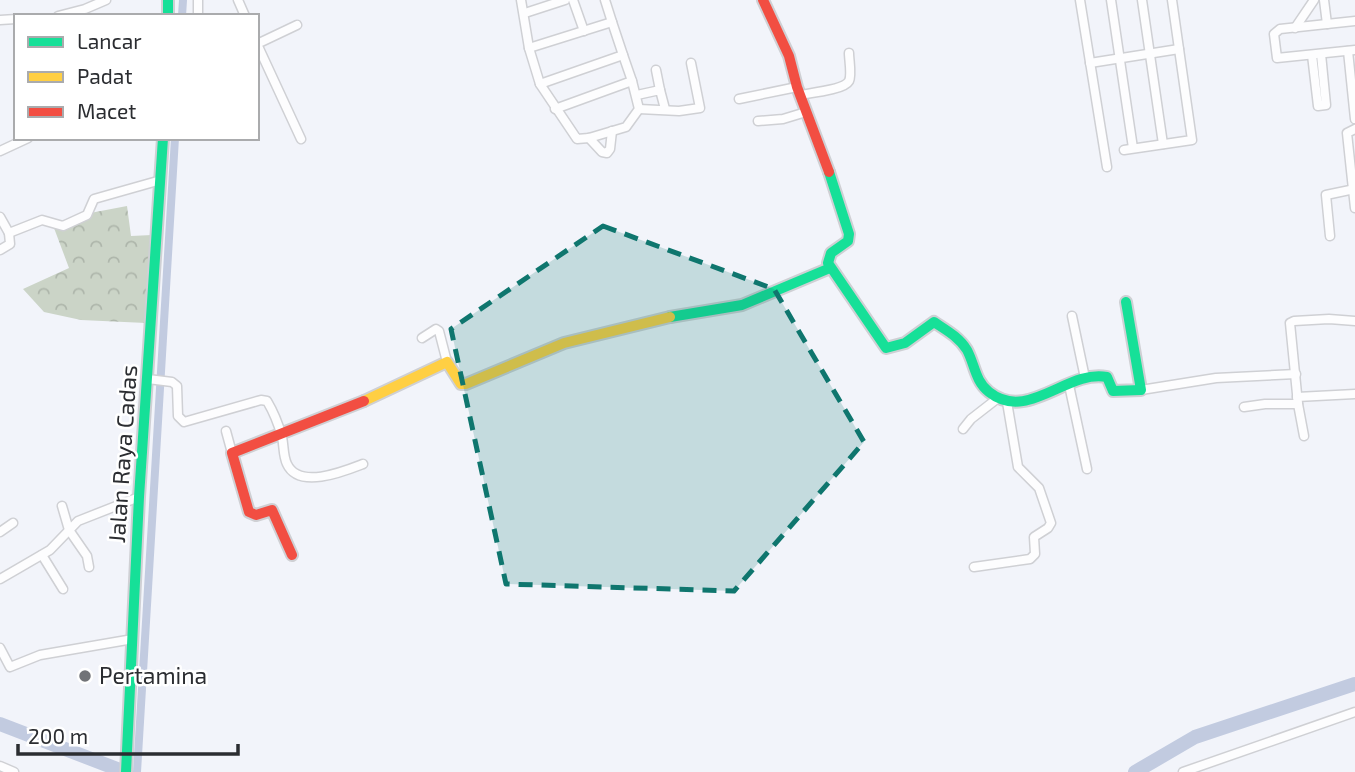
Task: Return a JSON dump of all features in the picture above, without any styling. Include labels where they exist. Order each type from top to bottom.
[{"type":"street","points":[[86,13],[106,0]]},
{"type":"street","points":[[521,0],[529,48],[540,84],[577,139],[626,127],[639,110],[637,94],[605,0]]},
{"type":"street","points":[[525,13],[565,0]]},
{"type":"street","points":[[573,0],[584,31]]},
{"type":"street","points":[[763,0],[789,56],[798,91],[849,234],[848,241],[828,256],[830,268],[886,348],[904,342],[934,322],[961,342],[978,379],[1003,400],[1012,403],[1040,397],[1085,378],[1105,376],[1113,391],[1141,390],[1216,378],[1296,374]]},
{"type":"street","points":[[1080,0],[1107,167]]},
{"type":"street","points":[[1111,0],[1133,148]]},
{"type":"street","points":[[1142,0],[1163,144]]},
{"type":"street","points":[[1124,150],[1192,140],[1172,0]]},
{"type":"street","points":[[1295,28],[1314,0]]},
{"type":"street","points":[[1324,0],[1327,24]]},
{"type":"street","points":[[1355,21],[1275,31],[1276,57],[1351,50],[1355,119]]},
{"type":"street","points":[[529,48],[612,22]]},
{"type":"street","points":[[259,43],[297,25]]},
{"type":"street","points":[[259,48],[301,139]]},
{"type":"street","points":[[1090,63],[1179,50]]},
{"type":"street","points":[[739,99],[838,88],[850,79],[849,53]]},
{"type":"street","points":[[1316,54],[1326,105],[1318,106],[1316,54]]},
{"type":"street","points":[[540,84],[624,55]]},
{"type":"street","points":[[639,110],[679,111],[700,108],[691,63]]},
{"type":"street","points":[[656,70],[665,109]]},
{"type":"street","points":[[555,109],[632,81]]},
{"type":"street","points":[[637,94],[660,90]]},
{"type":"street","points":[[758,121],[783,119],[806,112]]},
{"type":"street","points":[[1355,129],[1347,133],[1352,159],[1355,208]]},
{"type":"street","points":[[589,138],[602,152],[607,153],[612,131]]},
{"type":"street","points":[[0,152],[25,140]]},
{"type":"street","name":"Jalan Raya Cadas","points":[[125,772],[139,497],[150,380],[163,140]]},
{"type":"street","points":[[9,233],[42,220],[63,226],[87,215],[94,199],[161,180]]},
{"type":"street","points":[[1330,236],[1326,195],[1354,190]]},
{"type":"street","points":[[0,217],[9,233],[10,244],[0,250]]},
{"type":"street","points":[[422,338],[436,329],[439,331],[447,362],[461,384],[466,384],[565,343],[692,312],[741,305],[830,268]]},
{"type":"street","points":[[1126,302],[1141,390]]},
{"type":"street","points":[[1072,316],[1085,378]]},
{"type":"street","points":[[1304,436],[1290,323],[1324,319],[1355,321]]},
{"type":"street","points":[[232,453],[282,436],[379,395],[447,362]]},
{"type":"street","points":[[150,380],[177,386],[178,416],[184,422],[264,400],[269,404],[282,436],[286,463],[290,470],[302,475],[324,477],[363,464]]},
{"type":"street","points":[[1069,385],[1087,469]]},
{"type":"street","points":[[1244,407],[1355,394]]},
{"type":"street","points":[[963,429],[971,419],[1003,400]]},
{"type":"street","points":[[974,567],[1030,559],[1035,554],[1034,537],[1052,523],[1039,488],[1018,467],[1003,400]]},
{"type":"street","points":[[226,431],[249,512],[253,515],[272,510],[292,555]]},
{"type":"street","points":[[0,579],[53,548],[81,519],[139,497]]},
{"type":"street","points":[[62,506],[69,530],[87,556],[89,567]]},
{"type":"street","points":[[0,532],[13,523]]},
{"type":"street","points":[[41,555],[63,589]]},
{"type":"street","points":[[0,648],[10,667],[40,655],[133,639]]},
{"type":"street","points":[[1183,772],[1355,712]]},
{"type":"street","points":[[0,766],[14,772]]},
{"type":"highlighted area","points":[[603,226],[774,289],[864,442],[734,591],[506,584],[451,329]]},
{"type":"green space","points":[[127,206],[131,236],[152,235],[146,323],[81,320],[44,312],[23,289],[69,268],[54,228],[85,214]]},
{"type":"waterway","points":[[182,14],[183,0]]},
{"type":"waterway","points":[[137,772],[175,140]]},
{"type":"waterway","points":[[1135,772],[1195,737],[1355,684]]},
{"type":"waterway","points":[[0,724],[125,772]]},
{"type":"traffic: fast","points":[[168,0],[168,14]]},
{"type":"traffic: fast","points":[[126,772],[139,497],[163,140]]},
{"type":"traffic: fast","points":[[829,172],[849,234],[848,241],[831,253],[828,263],[886,348],[905,343],[934,322],[960,341],[967,350],[981,383],[989,392],[1004,400],[1018,402],[1033,399],[1077,380],[1092,377],[1107,377],[1113,391],[1141,390],[1126,302]]},
{"type":"traffic: fast","points":[[670,317],[742,305],[830,268]]},
{"type":"traffic: slow","points":[[364,401],[447,362],[461,384],[466,384],[564,343],[670,317]]},
{"type":"traffic: jam","points":[[763,0],[789,56],[797,87],[829,172]]},
{"type":"traffic: jam","points":[[292,555],[272,510],[256,515],[249,512],[232,453],[364,401]]},
{"type":"place","name":"Pertamina","points":[[85,676]]}]
